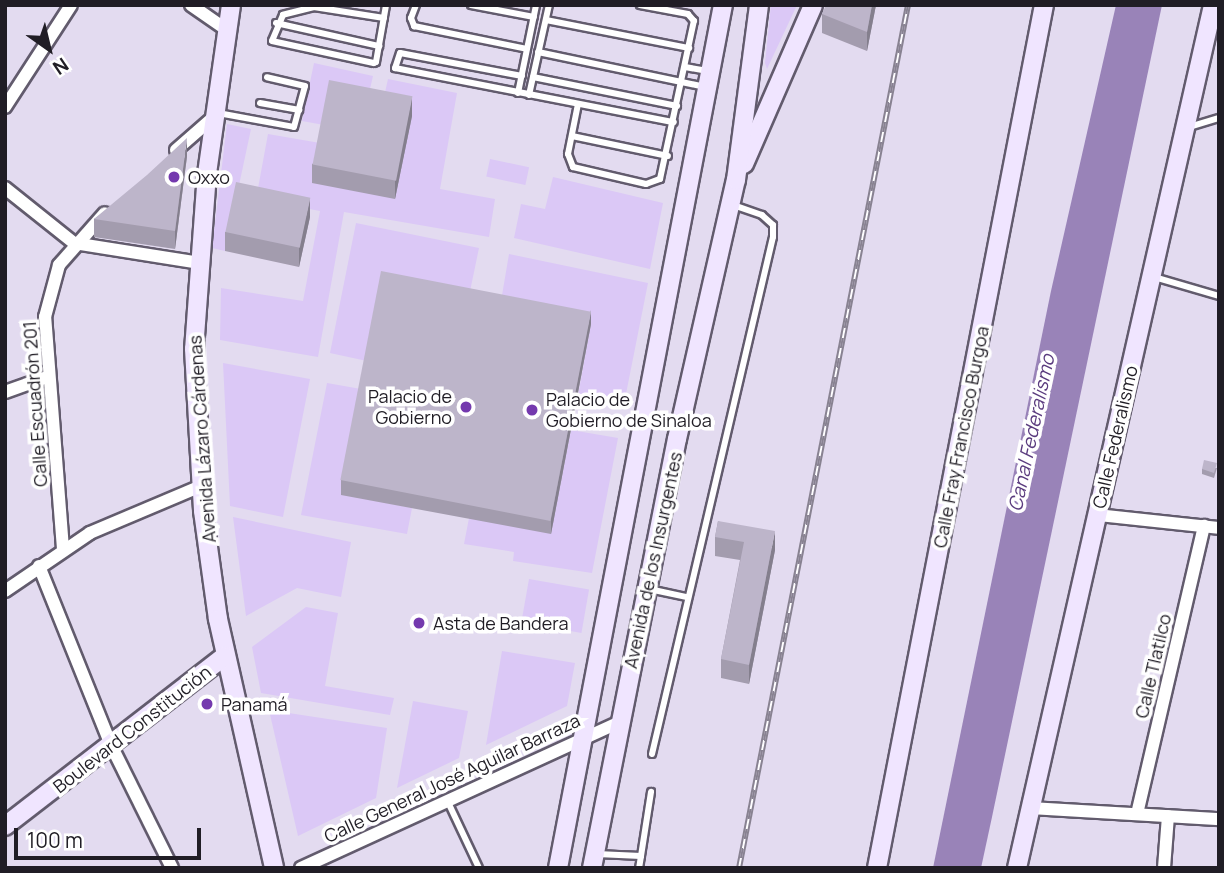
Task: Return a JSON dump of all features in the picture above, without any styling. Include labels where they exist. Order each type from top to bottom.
[{"type":"main road","name":"Avenida Lázaro Cárdenas","points":[[231,5],[216,114],[194,349],[201,486],[225,656],[274,868]]},
{"type":"main road","name":"Avenida de los Insurgentes","points":[[558,868],[712,80],[723,5]]},
{"type":"main road","name":"Avenida de los Insurgentes","points":[[593,861],[647,588],[737,180],[759,5]]},
{"type":"main road","points":[[737,180],[813,5]]},
{"type":"main road","name":"Calle Fray Francisco Burgoa","points":[[877,868],[1044,5]]},
{"type":"main road","name":"Calle Federalismo","points":[[1021,867],[1031,808],[1213,5]]},
{"type":"main road","name":"Boulevard Constitución","points":[[5,826],[225,656]]},
{"type":"street","points":[[5,107],[71,5]]},
{"type":"street","points":[[191,5],[227,30]]},
{"type":"street","points":[[166,160],[216,114]]},
{"type":"street","points":[[5,188],[74,243],[200,263]]},
{"type":"street","name":"Calle Escuadrón 201","points":[[63,549],[47,377],[49,289],[74,243],[116,203]]},
{"type":"street","points":[[5,392],[47,377]]},
{"type":"street","points":[[5,591],[63,549],[201,486]]},
{"type":"street","points":[[1098,515],[1219,528]]},
{"type":"street","name":"Calle Tlatilco","points":[[1137,814],[1204,526]]},
{"type":"street","points":[[39,566],[111,745],[172,868]]},
{"type":"street","name":"Calle General José Aguilar Barraza","points":[[301,868],[585,735],[620,722]]},
{"type":"street","points":[[1031,808],[1219,819]]},
{"type":"street","points":[[1164,868],[1168,816]]},
{"type":"lane","points":[[384,18],[320,6],[287,12],[276,23],[271,38],[277,45],[373,63],[379,46],[384,18],[386,5]]},
{"type":"lane","points":[[416,5],[411,18],[414,26],[527,49]]},
{"type":"lane","points":[[471,5],[534,17]]},
{"type":"lane","points":[[518,93],[536,5]]},
{"type":"lane","points":[[529,95],[549,5]]},
{"type":"lane","points":[[578,104],[568,160],[573,167],[646,184],[660,179],[689,48],[691,16],[640,5]]},
{"type":"lane","points":[[546,20],[689,48]]},
{"type":"lane","points":[[276,23],[379,46]]},
{"type":"lane","points":[[538,52],[682,82],[712,80]]},
{"type":"lane","points":[[522,76],[400,53],[396,56],[395,70],[674,122]]},
{"type":"lane","points":[[685,67],[712,80]]},
{"type":"lane","points":[[216,114],[293,127],[305,86],[267,77]]},
{"type":"lane","points":[[533,77],[677,106]]},
{"type":"lane","points":[[260,103],[299,110]]},
{"type":"lane","points":[[1184,129],[1219,118]]},
{"type":"lane","points":[[572,135],[667,156]]},
{"type":"lane","points":[[652,754],[773,237],[773,225],[762,215],[731,205]]},
{"type":"lane","points":[[1151,276],[1219,296]]},
{"type":"lane","points":[[647,588],[688,597]]},
{"type":"lane","points":[[639,868],[651,792]]},
{"type":"lane","points":[[446,799],[479,868]]},
{"type":"lane","points":[[593,861],[641,856]]},
{"type":"shaded area","points":[[771,5],[797,5],[767,69],[765,63]]},
{"type":"shaded area","points":[[314,63],[373,76],[366,106],[324,125],[302,121]]},
{"type":"shaded area","points":[[388,79],[457,93],[440,189],[495,199],[489,237],[344,212],[318,357],[220,340],[221,288],[303,301],[320,211],[256,199],[268,134],[320,143],[381,110]]},
{"type":"shaded area","points":[[227,124],[251,129],[225,251],[212,248]]},
{"type":"shaded area","points":[[490,159],[529,167],[525,185],[486,177]]},
{"type":"shaded area","points":[[553,177],[663,203],[650,269],[514,238],[521,204],[545,209]]},
{"type":"shaded area","points":[[356,223],[479,248],[468,301],[367,361],[330,353]]},
{"type":"shaded area","points":[[509,254],[648,283],[623,409],[577,401],[591,324],[500,307]]},
{"type":"shaded area","points":[[223,363],[310,379],[283,517],[230,506]]},
{"type":"shaded area","points":[[327,383],[361,389],[341,494],[412,508],[407,534],[301,515]]},
{"type":"shaded area","points":[[571,430],[618,438],[592,573],[513,561],[514,552],[464,544],[469,518],[551,533]]},
{"type":"shaded area","points":[[233,517],[351,542],[341,597],[297,588],[246,616]]},
{"type":"shaded area","points":[[529,579],[589,590],[581,633],[521,622]]},
{"type":"shaded area","points":[[306,607],[338,613],[325,686],[394,698],[390,715],[261,693],[252,647]]},
{"type":"shaded area","points":[[502,651],[575,663],[567,706],[486,745]]},
{"type":"shaded area","points":[[413,701],[468,711],[459,758],[397,788]]},
{"type":"shaded area","points":[[269,710],[387,728],[376,798],[298,836]]},
{"type":"water","name":"Canal Federalismo","points":[[1116,5],[1162,5],[992,817],[981,868],[933,868],[1051,291]]},
{"type":"building","points":[[826,5],[872,5],[867,32],[822,14]]},
{"type":"building","points":[[329,80],[412,96],[396,181],[313,164]]},
{"type":"building","points":[[187,138],[175,231],[94,219],[147,175]]},
{"type":"building","points":[[236,182],[310,198],[300,248],[225,232]]},
{"type":"building","name":"Palacio de Gobierno de Sinaloa","points":[[381,271],[591,312],[550,521],[340,480]]},
{"type":"building","points":[[1204,460],[1217,463],[1214,473],[1202,469]]},
{"type":"building","points":[[718,521],[775,531],[749,665],[721,659],[744,542],[715,537]]},
{"type":"railway","points":[[739,868],[908,5]]},
{"type":"place","name":"Oxxo","points":[[174,177]]},
{"type":"place","name":"Palacio de Gobierno","points":[[466,407]]},
{"type":"place","name":"Palacio de Gobierno de Sinaloa","points":[[532,410]]},
{"type":"place","name":"Asta de Bandera","points":[[419,623]]},
{"type":"place","name":"Panamá","points":[[207,704]]}]
